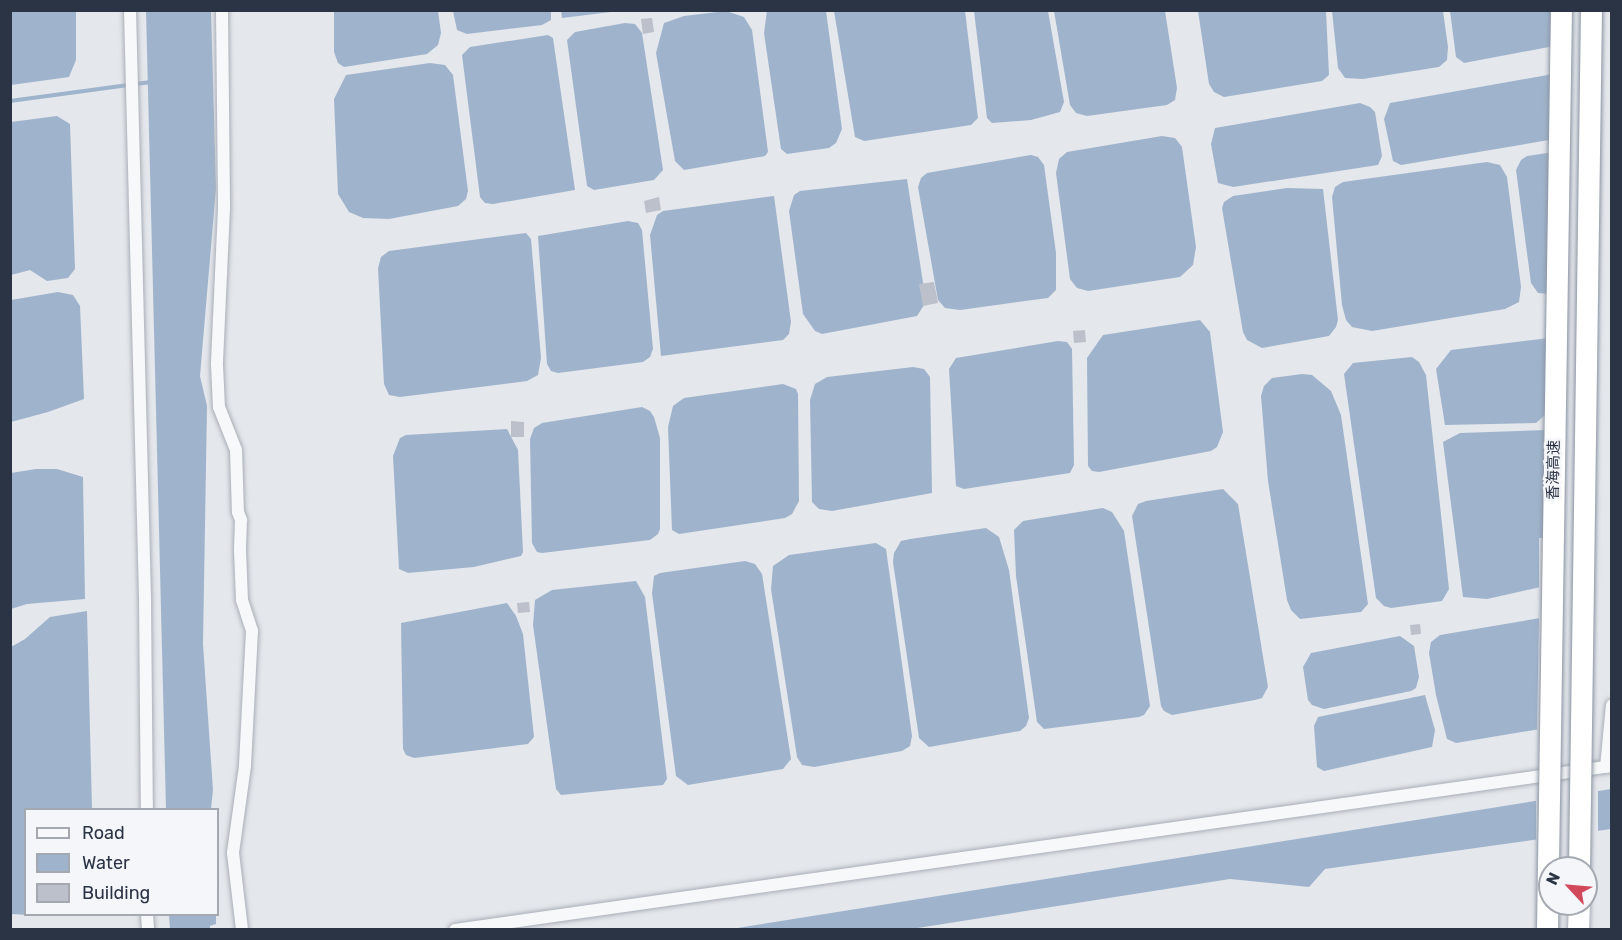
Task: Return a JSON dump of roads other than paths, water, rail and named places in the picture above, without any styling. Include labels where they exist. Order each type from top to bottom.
[{"type":"highway","name":"香海高速","points":[[1547,930],[1561,10]]},
{"type":"highway","name":"香海高速","points":[[1579,856],[1591,10]]},
{"type":"street","points":[[130,10],[145,597],[147,808]]},
{"type":"street","points":[[222,10],[224,208],[216,365],[219,407],[236,450],[238,512],[242,520],[240,550],[242,600],[252,631],[245,766],[233,853],[242,930]]},
{"type":"street","points":[[455,930],[1609,766],[1611,705]]},
{"type":"water","points":[[11,10],[76,11],[76,60],[69,77],[11,85]]},
{"type":"water","points":[[561,10],[619,10],[619,11],[562,18]]},
{"type":"water","points":[[146,11],[211,11],[216,188],[200,376],[207,406],[203,644],[213,790],[211,808],[166,808]]},
{"type":"water","points":[[334,11],[438,11],[441,33],[438,45],[427,54],[344,67],[338,63],[334,52]]},
{"type":"water","points":[[453,11],[551,11],[551,20],[542,25],[467,34],[457,30]]},
{"type":"water","points":[[726,11],[744,17],[752,30],[768,152],[765,156],[684,170],[675,161],[656,53],[664,23],[684,16]]},
{"type":"water","points":[[767,11],[826,11],[842,129],[836,143],[829,148],[787,154],[781,149],[764,33]]},
{"type":"water","points":[[834,11],[965,11],[978,118],[971,125],[864,141],[855,137]]},
{"type":"water","points":[[974,11],[1048,11],[1064,102],[1060,112],[1031,120],[992,123],[987,118]]},
{"type":"water","points":[[1054,11],[1165,11],[1177,88],[1175,100],[1167,105],[1087,116],[1076,113],[1070,105]]},
{"type":"water","points":[[1198,11],[1326,11],[1329,75],[1322,81],[1224,97],[1214,92],[1209,84]]},
{"type":"water","points":[[1332,11],[1443,11],[1448,47],[1447,60],[1439,67],[1363,79],[1345,78],[1338,68]]},
{"type":"water","points":[[1450,11],[1554,11],[1554,46],[1464,63],[1456,57]]},
{"type":"water","points":[[625,23],[635,24],[642,33],[663,170],[654,180],[594,190],[587,186],[567,40],[575,32]]},
{"type":"water","points":[[548,35],[553,38],[575,190],[493,204],[485,203],[480,197],[462,55],[470,47]]},
{"type":"water","points":[[430,63],[445,65],[453,75],[468,191],[466,199],[458,206],[389,219],[363,218],[349,212],[338,194],[334,99],[346,75]]},
{"type":"water","points":[[1553,74],[1555,139],[1401,165],[1393,161],[1384,119],[1390,103]]},
{"type":"water","points":[[1360,103],[1375,112],[1382,156],[1378,165],[1233,187],[1218,183],[1211,144],[1215,128]]},
{"type":"water","points":[[57,116],[70,124],[75,269],[68,278],[47,281],[30,270],[11,275],[11,122]]},
{"type":"water","points":[[1162,136],[1175,138],[1182,147],[1196,247],[1193,265],[1180,277],[1088,291],[1077,288],[1070,279],[1056,173],[1059,159],[1067,152]]},
{"type":"water","points":[[1554,152],[1550,294],[1538,293],[1531,283],[1516,170],[1521,160],[1527,156]]},
{"type":"water","points":[[1031,155],[1038,157],[1044,165],[1056,253],[1056,290],[1048,298],[960,310],[945,308],[938,300],[918,187],[921,178],[927,173]]},
{"type":"water","points":[[1487,162],[1500,165],[1507,177],[1521,287],[1519,302],[1505,309],[1372,331],[1352,327],[1346,320],[1342,305],[1332,197],[1335,187],[1343,182]]},
{"type":"water","points":[[907,179],[926,302],[917,316],[822,334],[815,331],[803,314],[789,211],[794,195],[800,191]]},
{"type":"water","points":[[1287,188],[1323,189],[1338,320],[1329,336],[1262,348],[1247,340],[1243,332],[1222,208],[1224,202],[1233,196]]},
{"type":"water","points":[[774,196],[791,322],[789,334],[783,340],[661,356],[650,235],[657,215],[663,211]]},
{"type":"water","points":[[628,221],[638,223],[642,230],[653,349],[650,357],[643,362],[558,373],[551,371],[547,364],[538,236]]},
{"type":"water","points":[[526,233],[531,239],[541,358],[538,375],[527,381],[400,397],[389,395],[384,384],[378,268],[381,257],[389,251]]},
{"type":"water","points":[[58,292],[73,295],[80,306],[84,399],[11,422],[11,300]]},
{"type":"water","points":[[1200,320],[1210,332],[1223,432],[1217,447],[1211,451],[1099,472],[1092,471],[1088,466],[1087,358],[1103,335]]},
{"type":"water","points":[[1549,338],[1546,414],[1536,423],[1445,425],[1436,369],[1451,350]]},
{"type":"water","points":[[1058,341],[1067,342],[1072,349],[1074,465],[1070,473],[964,489],[956,486],[949,369],[956,358]]},
{"type":"water","points":[[1412,357],[1419,362],[1426,375],[1449,589],[1442,601],[1391,608],[1384,606],[1376,598],[1344,374],[1353,363]]},
{"type":"water","points":[[913,367],[924,369],[930,377],[932,493],[832,511],[819,509],[812,502],[810,400],[815,384],[827,377]]},
{"type":"water","points":[[1312,375],[1331,391],[1341,415],[1368,604],[1361,612],[1300,619],[1291,610],[1287,600],[1268,481],[1261,396],[1264,386],[1272,378]]},
{"type":"water","points":[[783,384],[796,389],[798,394],[799,501],[792,514],[785,518],[679,534],[672,530],[668,427],[673,406],[684,398]]},
{"type":"water","points":[[642,407],[650,411],[654,417],[660,438],[660,529],[658,534],[650,540],[537,552],[532,543],[530,439],[534,428],[542,423]]},
{"type":"water","points":[[507,429],[518,450],[523,552],[521,556],[474,567],[408,573],[399,569],[393,456],[400,438],[406,435]]},
{"type":"water","points":[[1547,430],[1545,586],[1487,599],[1463,597],[1443,442],[1460,433]]},
{"type":"water","points":[[36,469],[57,469],[83,477],[85,599],[27,604],[11,609],[11,473]]},
{"type":"water","points":[[1223,489],[1238,504],[1268,687],[1262,698],[1172,715],[1164,711],[1161,706],[1132,516],[1138,504],[1146,501]]},
{"type":"water","points":[[1103,508],[1112,512],[1124,531],[1150,706],[1144,715],[1139,717],[1044,729],[1037,722],[1016,576],[1014,530],[1023,521]]},
{"type":"water","points":[[986,528],[999,537],[1009,570],[1029,718],[1026,726],[1020,731],[929,747],[919,738],[893,562],[894,553],[901,541]]},
{"type":"water","points":[[876,543],[886,549],[912,736],[910,746],[902,751],[814,767],[802,765],[797,757],[771,589],[773,566],[789,555]]},
{"type":"water","points":[[745,561],[755,564],[762,574],[791,759],[783,769],[688,785],[676,776],[652,593],[654,576],[660,573]]},
{"type":"water","points":[[636,581],[645,597],[667,779],[663,785],[561,795],[556,789],[533,625],[535,600],[552,590]]},
{"type":"water","points":[[507,603],[516,616],[523,634],[534,737],[528,744],[414,758],[406,755],[403,749],[401,623]]},
{"type":"water","points":[[87,611],[92,808],[24,808],[24,915],[11,914],[11,647],[25,639],[50,617]]},
{"type":"water","points":[[1546,617],[1546,728],[1456,743],[1447,739],[1429,653],[1431,642],[1440,635]]},
{"type":"water","points":[[1400,636],[1414,646],[1419,677],[1416,688],[1411,691],[1324,709],[1312,705],[1308,700],[1303,667],[1311,653]]},
{"type":"water","points":[[1425,695],[1435,730],[1432,747],[1324,771],[1317,767],[1314,726],[1318,717]]},
{"type":"water","points":[[1611,789],[1611,829],[1325,869],[1309,887],[1230,879],[911,929],[725,930]]},
{"type":"water","points":[[169,916],[216,916],[216,924],[210,926],[210,929],[170,929]]},
{"type":"waterway","points":[[10,101],[151,82]]}]
